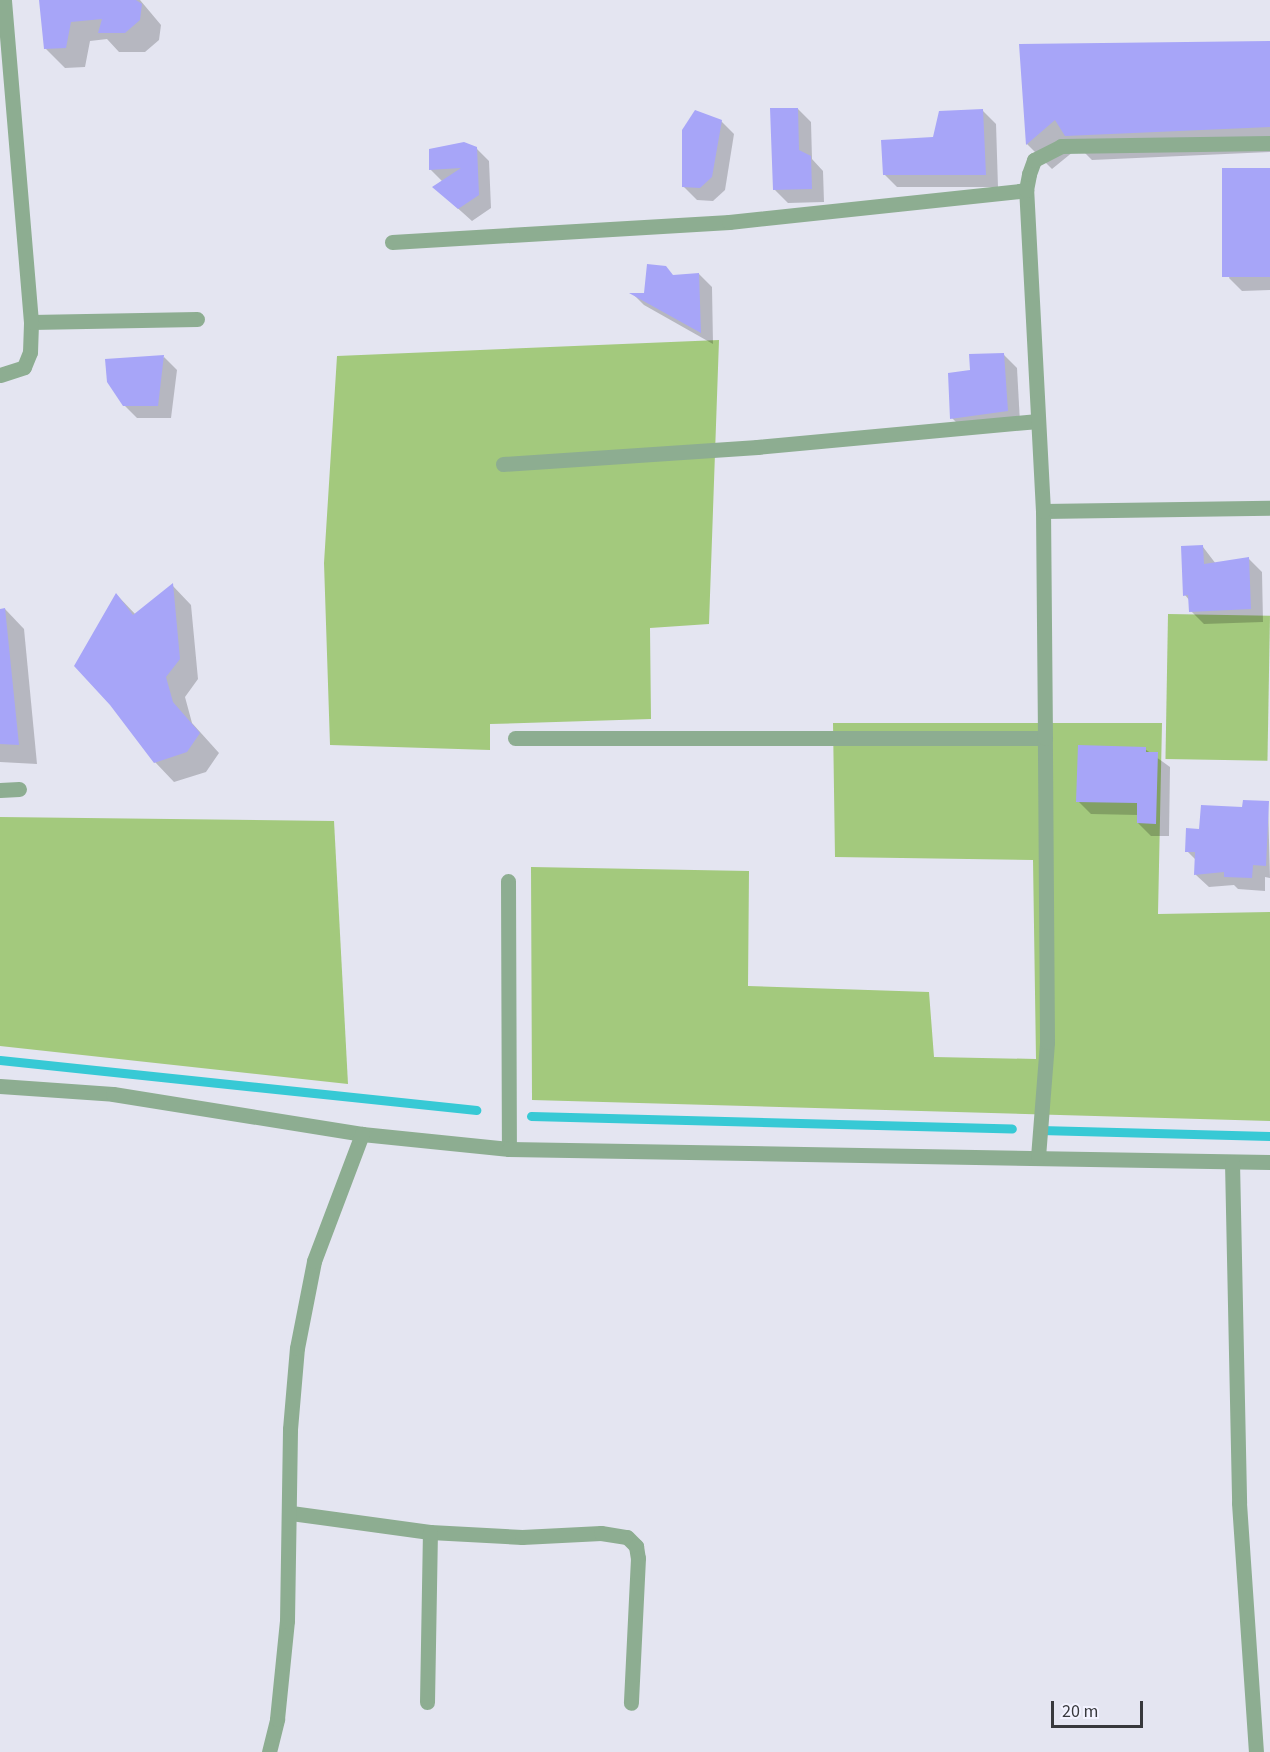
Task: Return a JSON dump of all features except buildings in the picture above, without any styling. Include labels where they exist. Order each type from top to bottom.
[{"type":"street","points":[[0,375],[24,367],[30,352],[31,322],[4,0]]},
{"type":"street","points":[[1038,1157],[1047,1042],[1043,511],[1026,190],[1034,160],[1061,146],[1270,143]]},
{"type":"street","points":[[392,242],[729,222],[1026,190]]},
{"type":"street","points":[[31,322],[197,319]]},
{"type":"street","points":[[503,464],[757,447],[1038,421]]},
{"type":"street","points":[[1043,511],[1270,508]]},
{"type":"street","points":[[515,738],[1045,738]]},
{"type":"street","points":[[0,790],[19,789]]},
{"type":"street","points":[[508,881],[509,1149]]},
{"type":"street","points":[[0,1086],[113,1094],[362,1134],[509,1149],[1270,1162]]},
{"type":"street","points":[[269,1752],[278,1719],[287,1621],[291,1513],[290,1429],[301,1326],[314,1261],[362,1134]]},
{"type":"street","points":[[1232,1162],[1239,1503],[1256,1752]]},
{"type":"street","points":[[291,1513],[430,1532],[522,1537],[601,1533],[627,1537],[636,1546],[638,1558],[632,1703]]},
{"type":"street","points":[[427,1702],[430,1532]]},
{"type":"green space","points":[[719,340],[709,624],[650,628],[651,719],[490,724],[490,750],[330,745],[324,563],[337,356]]},
{"type":"green space","points":[[1168,614],[1270,616],[1267,761],[1165,759]]},
{"type":"green space","points":[[833,723],[1162,723],[1158,914],[1270,912],[1270,1121],[532,1100],[531,867],[749,871],[748,986],[929,992],[934,1057],[1036,1059],[1033,860],[835,857]]},
{"type":"green space","points":[[0,817],[334,821],[348,1084],[0,1046]]},
{"type":"waterway","points":[[0,1060],[476,1110]]},
{"type":"waterway","points":[[531,1116],[1012,1129]]},
{"type":"waterway","points":[[1040,1130],[1270,1136]]}]
